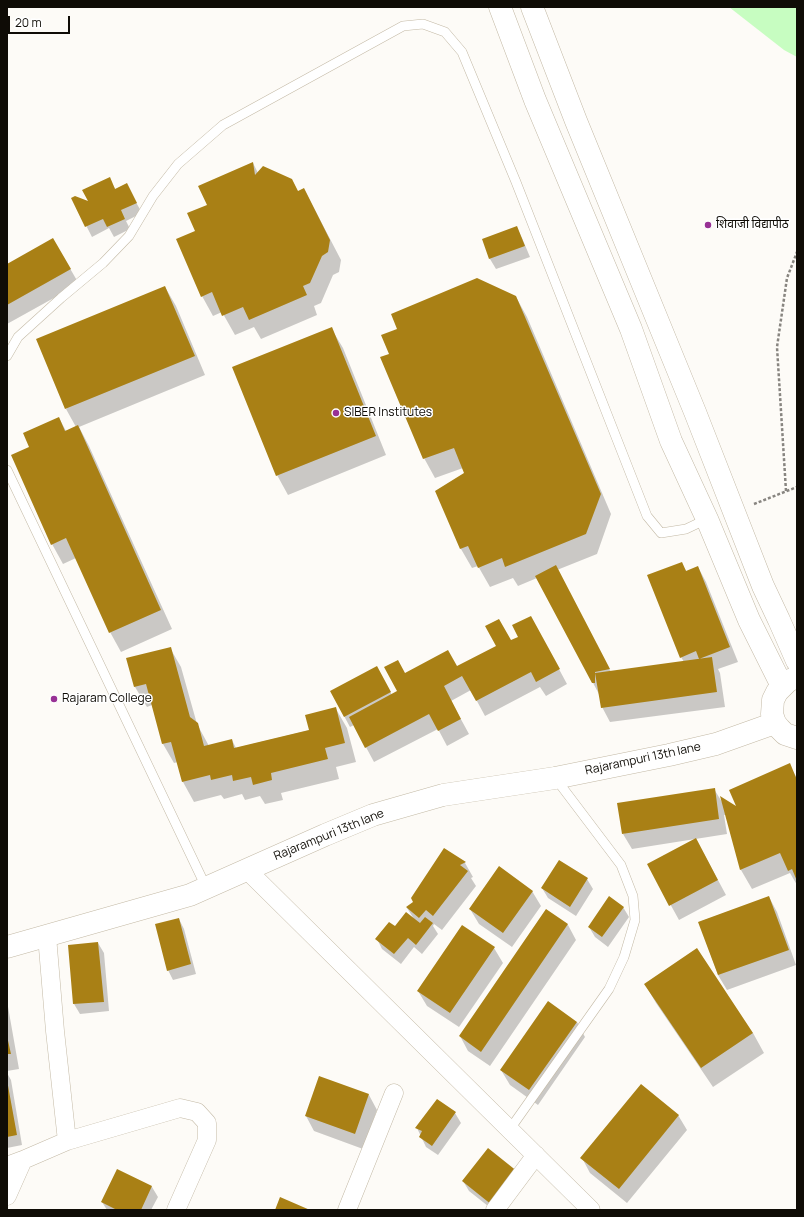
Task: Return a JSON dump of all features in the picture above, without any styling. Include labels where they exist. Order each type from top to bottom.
[{"type":"main road","points":[[500,7],[535,100],[631,329],[670,441],[707,519],[749,620],[789,682],[777,692],[773,700],[772,714],[776,723],[785,734],[797,738]]},
{"type":"main road","points":[[532,7],[579,128],[695,412],[733,513],[763,586],[797,661]]},
{"type":"main road","name":"Rajarampuri 13th lane","points":[[7,947],[190,895],[373,815],[443,795],[555,778],[716,744],[776,723]]},
{"type":"street","points":[[248,870],[591,1210]]},
{"type":"street","points":[[47,936],[55,1031],[67,1141]]},
{"type":"street","points":[[347,1210],[394,1093]]},
{"type":"street","points":[[7,1196],[15,1163],[67,1141],[180,1108],[197,1112],[207,1122],[207,1140],[178,1210]]},
{"type":"street","points":[[495,1210],[536,1155]]},
{"type":"lane","points":[[7,356],[18,337],[103,263],[129,236],[153,196],[178,164],[223,125],[403,26],[423,24],[445,32],[462,52],[516,182],[647,516],[661,533],[686,529],[707,519]]},
{"type":"lane","points":[[7,470],[206,887]]},
{"type":"lane","points":[[510,1129],[609,989],[624,957],[635,920],[633,896],[621,865],[555,778]]},
{"type":"path","points":[[786,491],[777,347],[787,278],[797,252]]},
{"type":"path","points":[[733,513],[797,487]]},
{"type":"green space","points":[[729,7],[797,7],[797,57],[784,50]]},
{"type":"building","points":[[253,162],[255,175],[263,166],[292,179],[298,191],[304,188],[330,240],[328,252],[322,256],[310,283],[303,286],[307,295],[249,320],[243,307],[222,316],[212,292],[201,297],[176,239],[195,231],[187,213],[207,205],[198,186]]},
{"type":"building","points":[[110,177],[115,189],[127,183],[137,203],[121,210],[125,219],[107,227],[103,219],[85,227],[71,198],[75,196],[88,201],[82,190]]},
{"type":"building","points":[[517,226],[525,246],[489,259],[482,239]]},
{"type":"building","points":[[53,238],[71,269],[7,305],[7,264]]},
{"type":"building","points":[[477,278],[516,296],[601,494],[586,534],[505,567],[502,558],[478,568],[468,546],[460,549],[435,491],[464,473],[454,448],[423,459],[380,357],[389,354],[381,335],[397,329],[391,314]]},
{"type":"building","points":[[165,286],[195,356],[65,409],[36,339]]},
{"type":"building","points":[[332,327],[376,436],[276,476],[232,367]]},
{"type":"building","points":[[59,417],[65,431],[78,425],[161,610],[109,633],[66,538],[51,545],[11,455],[29,447],[23,433]]},
{"type":"building","points":[[682,562],[686,571],[698,566],[730,647],[699,659],[696,651],[680,658],[647,575]]},
{"type":"building","points":[[556,565],[610,669],[595,672],[595,683],[592,683],[535,576]]},
{"type":"building","points":[[531,616],[560,669],[536,682],[531,672],[476,701],[462,676],[444,686],[461,719],[438,731],[429,714],[365,748],[349,717],[397,691],[384,667],[398,660],[405,673],[448,650],[457,666],[496,646],[485,626],[499,619],[511,640],[518,637],[512,625]]},
{"type":"building","points":[[171,647],[190,717],[198,723],[204,746],[232,739],[234,748],[309,730],[305,715],[336,707],[345,743],[325,748],[328,759],[271,773],[272,780],[253,785],[251,777],[233,781],[232,775],[211,780],[210,775],[182,782],[171,742],[162,744],[146,684],[134,687],[126,658]]},
{"type":"building","points":[[712,657],[717,692],[601,708],[595,673]]},
{"type":"building","points":[[377,666],[391,692],[344,717],[330,691]]},
{"type":"building","points":[[790,763],[797,780],[797,881],[792,869],[788,871],[780,853],[740,870],[720,796],[736,806],[729,790]]},
{"type":"building","points":[[715,788],[719,819],[622,834],[617,803]]},
{"type":"building","points":[[696,838],[718,880],[669,906],[647,864]]},
{"type":"building","points":[[444,848],[466,862],[460,865],[468,871],[433,916],[426,910],[419,918],[406,907],[413,902],[411,898]]},
{"type":"building","points":[[559,860],[588,878],[570,907],[541,888]]},
{"type":"building","points":[[499,866],[533,891],[503,933],[469,909]]},
{"type":"building","points":[[609,896],[624,907],[602,937],[588,927]]},
{"type":"building","points":[[769,896],[789,950],[718,975],[698,922]]},
{"type":"building","points":[[546,909],[568,924],[481,1052],[459,1036]]},
{"type":"building","points":[[406,912],[420,923],[425,917],[433,923],[416,945],[408,938],[394,954],[375,939],[389,922],[395,926]]},
{"type":"building","points":[[179,918],[191,964],[167,971],[155,924]]},
{"type":"building","points":[[462,925],[495,947],[450,1013],[417,991]]},
{"type":"building","points":[[98,942],[104,1002],[73,1004],[68,945]]},
{"type":"building","points":[[697,948],[753,1033],[701,1068],[644,984]]},
{"type":"building","points":[[548,1001],[577,1022],[529,1090],[500,1070]]},
{"type":"building","points":[[7,1036],[11,1054],[7,1054]]},
{"type":"building","points":[[319,1076],[369,1094],[355,1134],[305,1116]]},
{"type":"building","points":[[7,1080],[17,1135],[7,1137]]},
{"type":"building","points":[[641,1084],[679,1115],[619,1189],[580,1158]]},
{"type":"building","points":[[437,1099],[456,1112],[432,1146],[419,1137],[422,1131],[415,1128]]},
{"type":"building","points":[[488,1148],[518,1172],[492,1205],[462,1181]]},
{"type":"building","points":[[117,1169],[152,1186],[141,1210],[117,1210],[101,1202]]},
{"type":"building","points":[[280,1197],[310,1210],[275,1210]]},
{"type":"place","name":"शिवाजी विद्यापीठ","points":[[708,225]]},
{"type":"place","name":"SIBER Institutes","points":[[336,413]]},
{"type":"place","name":"Rajaram College","points":[[54,699]]}]
